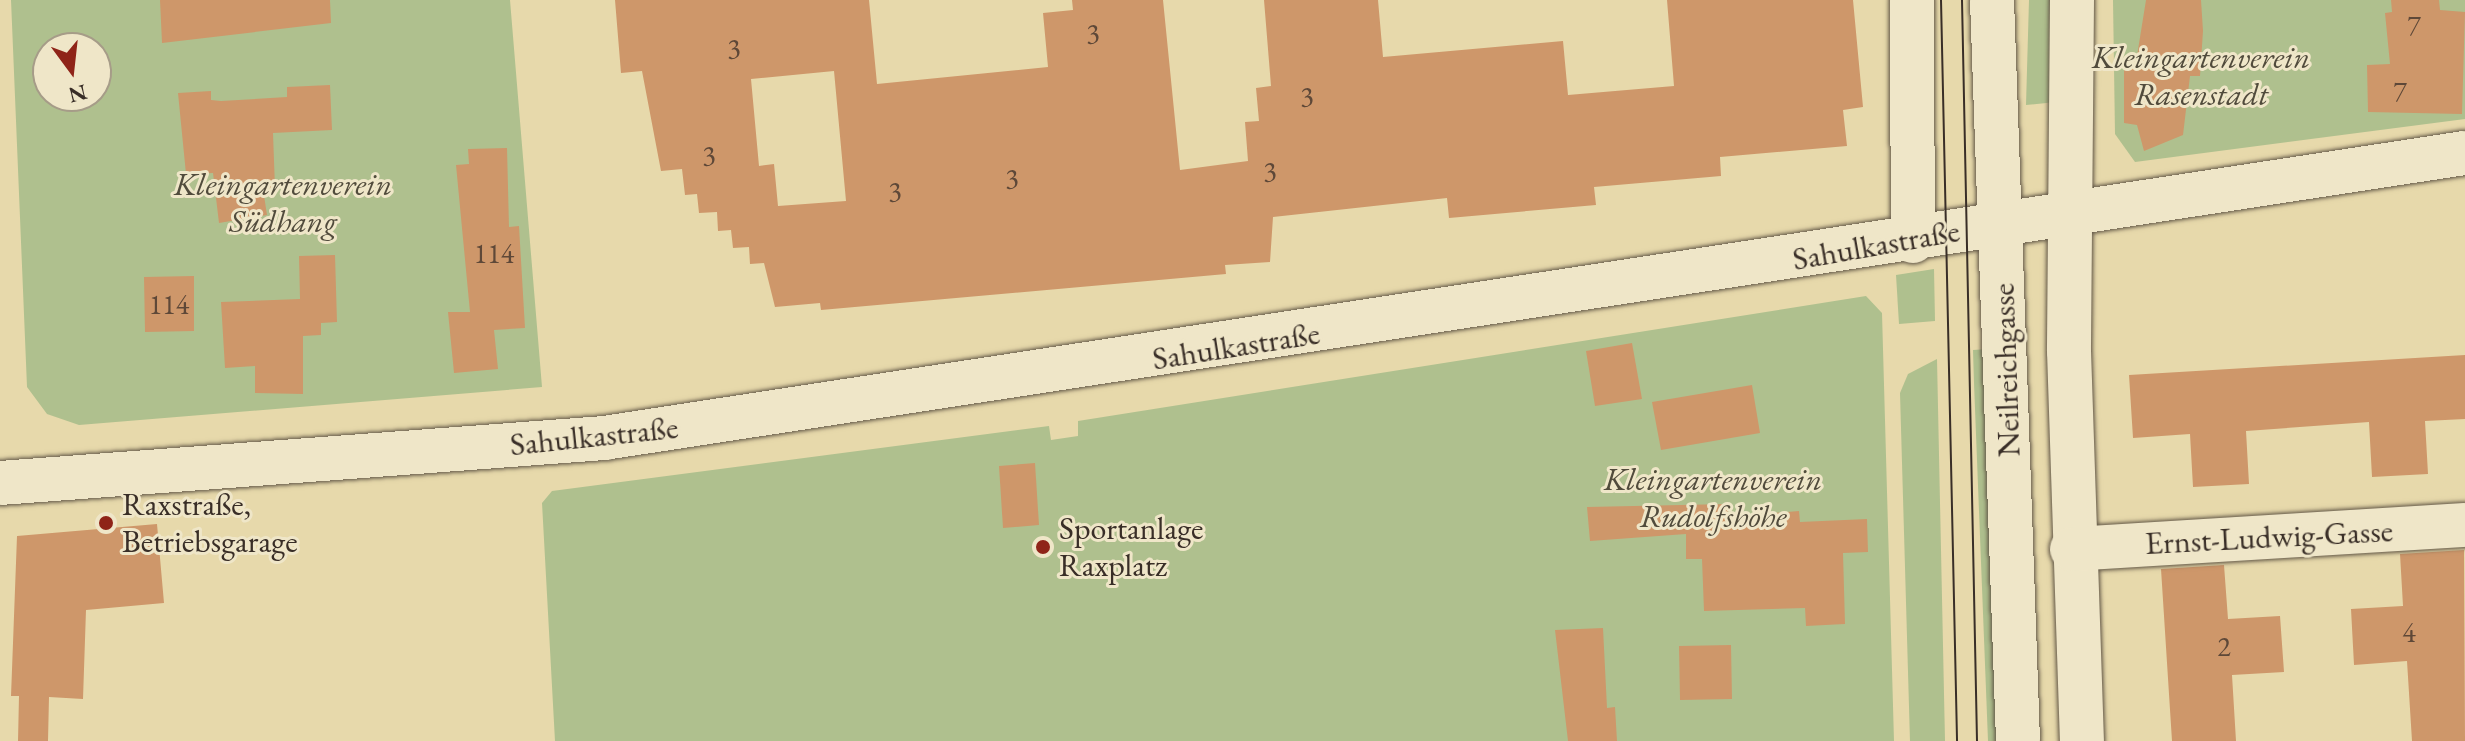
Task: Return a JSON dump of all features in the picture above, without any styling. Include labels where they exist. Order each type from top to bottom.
[{"type":"street","points":[[1912,0],[1913,241]]},
{"type":"street","name":"Neilreichgasse","points":[[1992,0],[2018,741]]},
{"type":"street","name":"Neilreichgasse","points":[[2072,0],[2072,549],[2082,741]]},
{"type":"street","name":"Sahulkastraße","points":[[0,483],[604,438],[1913,241],[2070,209],[2465,153]]},
{"type":"street","name":"Ernst-Ludwig-Gasse","points":[[2072,549],[2465,525]]},
{"type":"green space","name":"Kleingartenverein Südhang","points":[[11,0],[510,0],[542,387],[79,425],[47,414],[27,387]]},
{"type":"green space","points":[[2029,0],[2056,0],[2056,102],[2026,105]]},
{"type":"green space","name":"Kleingartenverein Rasenstadt","points":[[2113,0],[2465,0],[2465,119],[2135,162],[2115,134]]},
{"type":"green space","points":[[1934,269],[1935,321],[1899,324],[1896,275]]},
{"type":"green space","name":"Sportanlage Raxplatz","points":[[1866,296],[1882,313],[1894,741],[555,741],[542,503],[552,491],[1049,426],[1051,440],[1078,436],[1078,421]]},
{"type":"green space","points":[[1988,349],[1999,741],[1988,741],[1973,350]]},
{"type":"green space","points":[[1937,359],[1945,741],[1910,741],[1900,393],[1908,374]]},
{"type":"building","points":[[160,0],[330,0],[331,23],[162,43]]},
{"type":"building","points":[[615,0],[869,0],[877,84],[1048,67],[1043,13],[1073,10],[1072,0],[1163,0],[1180,170],[1248,161],[1245,122],[1259,121],[1256,88],[1271,86],[1264,0],[1378,0],[1383,57],[1563,41],[1568,95],[1674,86],[1667,0],[1853,0],[1863,107],[1843,110],[1847,146],[1720,157],[1721,176],[1594,187],[1596,205],[1449,218],[1447,198],[1273,217],[1270,262],[1225,265],[1226,274],[821,310],[820,303],[775,307],[764,263],[750,264],[749,247],[733,248],[731,230],[718,231],[717,212],[699,213],[697,194],[685,195],[682,169],[661,171],[642,71],[621,73]],"holes":[[[834,71],[846,201],[778,206],[774,164],[759,166],[751,79]]]},
{"type":"building","points":[[2146,0],[2201,0],[2203,31],[2200,76],[2190,76],[2183,135],[2144,151],[2137,125],[2124,123],[2124,56],[2137,56]]},
{"type":"building","points":[[2391,0],[2439,0],[2440,10],[2465,12],[2462,114],[2368,112],[2367,65],[2390,64],[2385,13],[2392,12]]},
{"type":"building","points":[[330,85],[332,130],[273,133],[275,188],[263,189],[267,215],[219,223],[213,173],[186,174],[178,93],[211,91],[211,100],[221,101],[287,97],[287,87]]},
{"type":"building","points":[[507,148],[509,227],[519,226],[525,328],[494,330],[498,369],[454,373],[448,312],[470,312],[456,165],[469,164],[468,149]]},
{"type":"building","points":[[335,255],[337,322],[321,323],[321,335],[303,336],[303,394],[255,393],[255,366],[225,368],[221,302],[300,299],[299,256]]},
{"type":"building","points":[[194,276],[194,331],[145,332],[144,277]]},
{"type":"building","points":[[1632,343],[1642,399],[1595,406],[1586,351]]},
{"type":"building","points":[[2465,355],[2465,419],[2425,421],[2428,474],[2372,477],[2369,422],[2246,431],[2249,484],[2193,487],[2190,434],[2133,438],[2129,375]]},
{"type":"building","points":[[1752,385],[1760,433],[1661,450],[1652,402]]},
{"type":"building","points":[[1035,463],[1039,525],[1003,528],[999,466]]},
{"type":"building","points":[[1728,504],[1728,517],[1799,511],[1800,522],[1867,519],[1868,552],[1843,553],[1845,624],[1806,626],[1805,608],[1704,611],[1702,559],[1686,559],[1686,534],[1590,541],[1587,507]]},
{"type":"building","points":[[157,524],[164,603],[86,610],[83,699],[49,697],[48,741],[18,741],[19,696],[11,696],[17,536]]},
{"type":"building","points":[[2464,550],[2465,741],[2412,741],[2407,661],[2354,665],[2351,609],[2403,606],[2400,554]]},
{"type":"building","points":[[2224,565],[2228,619],[2280,616],[2284,672],[2232,675],[2236,741],[2172,741],[2161,569]]},
{"type":"building","points":[[1603,628],[1607,708],[1615,707],[1617,741],[1568,741],[1555,630]]},
{"type":"building","points":[[1731,645],[1732,699],[1680,700],[1679,646]]},
{"type":"tram line","points":[[1941,0],[1957,741]]},
{"type":"tram line","points":[[1962,0],[1977,741]]},
{"type":"place","name":"Raxstraße, Betriebsgarage","points":[[106,523]]},
{"type":"place","name":"Sportanlage Raxplatz","points":[[1043,547]]},
{"type":"park label","name":"Kleingartenverein Rudolfshöhe","points":[[1713,498]]}]
